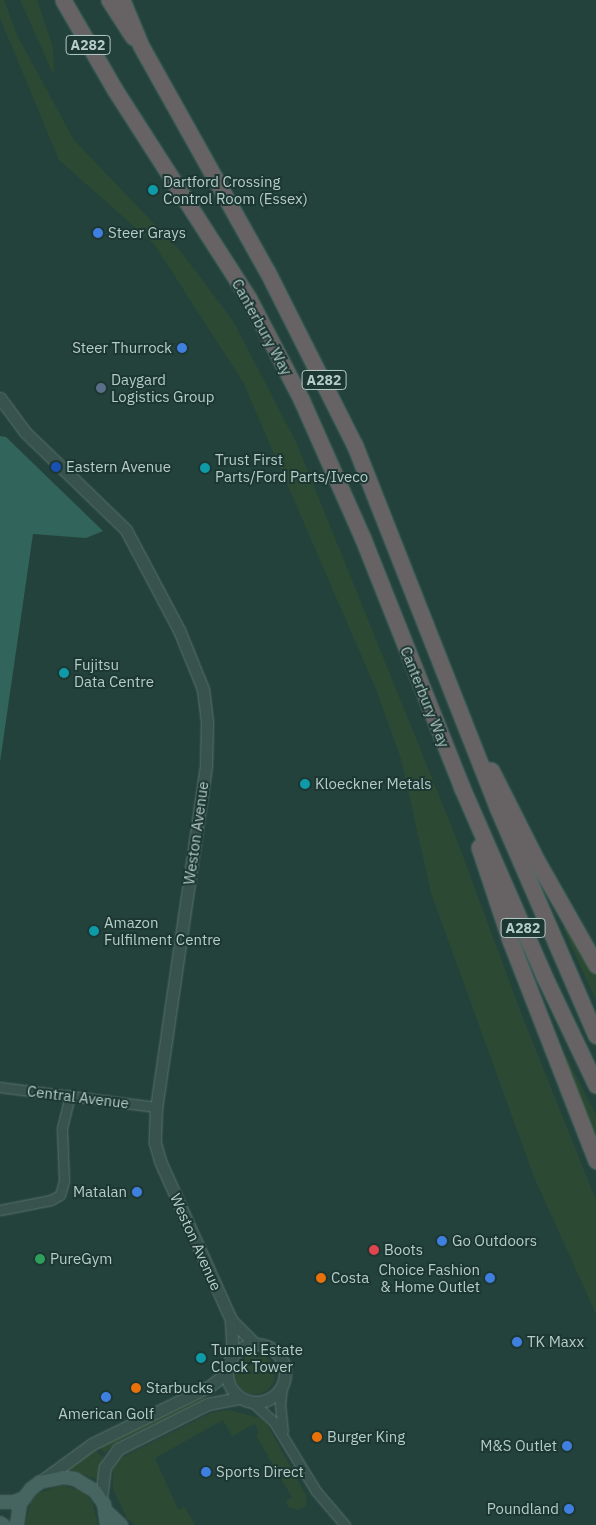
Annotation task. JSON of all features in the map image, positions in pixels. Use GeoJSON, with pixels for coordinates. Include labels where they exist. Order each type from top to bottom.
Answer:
{"type":"FeatureCollection","features":[{"type":"Feature","properties":{"kind":"highway","name":"Canterbury Way"},"geometry":{"type":"LineString","coordinates":[[63,0],[115,90],[248,299],[301,399],[363,539],[462,788]]}},
{"type":"Feature","properties":{"kind":"highway","name":"Canterbury Way"},"geometry":{"type":"LineString","coordinates":[[109,0],[141,46]]}},
{"type":"Feature","properties":{"kind":"highway","name":"Canterbury Way"},"geometry":{"type":"LineString","coordinates":[[122,0],[141,46],[326,385],[358,455],[470,732]]}},
{"type":"Feature","properties":{"kind":"highway","name":"A282"},"geometry":{"type":"LineString","coordinates":[[470,732],[546,925],[596,1036]]}},
{"type":"Feature","properties":{"kind":"highway"},"geometry":{"type":"LineString","coordinates":[[470,732],[507,798],[545,876],[596,965]]}},
{"type":"Feature","properties":{"kind":"highway","name":"A282"},"geometry":{"type":"LineString","coordinates":[[462,788],[544,976],[596,1085]]}},
{"type":"Feature","properties":{"kind":"highway"},"geometry":{"type":"LineString","coordinates":[[462,788],[510,940],[596,1161]]}},
{"type":"Feature","properties":{"kind":"main road"},"geometry":{"type":"LineString","coordinates":[[0,1502],[14,1502],[24,1498],[40,1482],[55,1477],[75,1479],[88,1484],[101,1498],[106,1511],[107,1525]]}},
{"type":"Feature","properties":{"kind":"main road"},"geometry":{"type":"LineString","coordinates":[[17,1525],[24,1498]]}},
{"type":"Feature","properties":{"kind":"main road"},"geometry":{"type":"LineString","coordinates":[[106,1511],[121,1525]]}},
{"type":"Feature","properties":{"kind":"street","name":"Weston Avenue"},"geometry":{"type":"LineString","coordinates":[[0,398],[31,439],[126,530],[179,630],[203,688],[207,722],[206,766],[156,1107],[156,1152],[231,1320],[233,1355]]}},
{"type":"Feature","properties":{"kind":"street","name":"Central Avenue"},"geometry":{"type":"LineString","coordinates":[[0,1087],[156,1107]]}},
{"type":"Feature","properties":{"kind":"street"},"geometry":{"type":"LineString","coordinates":[[0,1210],[51,1200],[60,1195],[64,1188],[62,1128],[70,1095]]}},
{"type":"Feature","properties":{"kind":"street","name":"Weston Avenue"},"geometry":{"type":"LineString","coordinates":[[231,1320],[255,1344]]}},
{"type":"Feature","properties":{"kind":"street"},"geometry":{"type":"LineString","coordinates":[[40,1482],[92,1444],[210,1386],[226,1372],[233,1355],[242,1347],[255,1344],[270,1348],[282,1359],[285,1371],[280,1404],[284,1436]]}},
{"type":"Feature","properties":{"kind":"street"},"geometry":{"type":"LineString","coordinates":[[226,1372],[230,1387],[239,1398]]}},
{"type":"Feature","properties":{"kind":"street"},"geometry":{"type":"LineString","coordinates":[[252,1402],[268,1400],[282,1386]]}},
{"type":"Feature","properties":{"kind":"street"},"geometry":{"type":"LineString","coordinates":[[101,1498],[105,1467],[118,1449],[208,1404],[239,1398],[252,1402],[264,1411],[284,1436],[316,1491],[344,1525]]}},
{"type":"Feature","properties":{"kind":"shaded area"},"geometry":{"type":"Polygon","coordinates":[[[0,0],[4,0],[17,35],[74,140],[182,253],[233,321],[297,444],[457,840],[521,1013],[596,1200],[596,1314],[534,1177],[431,893],[401,759],[377,692],[243,382],[154,244],[59,160],[0,18],[0,0]]]}},
{"type":"Feature","properties":{"kind":"shaded area"},"geometry":{"type":"Polygon","coordinates":[[[20,0],[37,0],[53,48],[54,76],[20,0]]]}},
{"type":"Feature","properties":{"kind":"shaded area"},"geometry":{"type":"Polygon","coordinates":[[[0,436],[6,437],[103,531],[86,538],[33,534],[0,762],[0,436]]]}},
{"type":"Feature","properties":{"kind":"shaded area"},"geometry":{"type":"Polygon","coordinates":[[[567,926],[596,974],[596,1000],[563,928],[567,926]]]}},
{"type":"Feature","properties":{"kind":"shaded area"},"geometry":{"type":"Polygon","coordinates":[[[566,1056],[596,1115],[596,1141],[562,1057],[566,1056]]]}},
{"type":"Feature","properties":{"kind":"shaded area"},"geometry":{"type":"Polygon","coordinates":[[[259,1354],[266,1357],[272,1363],[275,1374],[274,1382],[266,1391],[259,1394],[251,1394],[244,1391],[236,1382],[235,1370],[238,1363],[247,1355],[259,1354]]]}},
{"type":"Feature","properties":{"kind":"shaded area"},"geometry":{"type":"Polygon","coordinates":[[[203,1397],[205,1401],[118,1442],[105,1453],[98,1447],[203,1397]]]}},
{"type":"Feature","properties":{"kind":"shaded area"},"geometry":{"type":"Polygon","coordinates":[[[229,1410],[260,1418],[267,1424],[307,1497],[306,1506],[297,1510],[288,1507],[286,1501],[292,1497],[256,1436],[259,1433],[255,1424],[232,1436],[223,1420],[155,1458],[176,1505],[179,1510],[185,1507],[195,1525],[135,1525],[127,1518],[113,1489],[113,1469],[119,1459],[211,1413],[229,1410]]]}},
{"type":"Feature","properties":{"kind":"shaded area"},"geometry":{"type":"Polygon","coordinates":[[[94,1449],[103,1457],[98,1480],[69,1469],[94,1449]]]}},
{"type":"Feature","properties":{"kind":"shaded area"},"geometry":{"type":"Polygon","coordinates":[[[62,1485],[84,1492],[92,1501],[98,1525],[25,1525],[31,1501],[39,1493],[62,1485]]]}},
{"type":"Feature","properties":{"kind":"place","name":"Dartford Crossing Control Room (Essex)"},"geometry":{"type":"Point","coordinates":[153,190]}},
{"type":"Feature","properties":{"kind":"place","name":"Steer Grays"},"geometry":{"type":"Point","coordinates":[98,233]}},
{"type":"Feature","properties":{"kind":"place","name":"Steer Thurrock"},"geometry":{"type":"Point","coordinates":[182,348]}},
{"type":"Feature","properties":{"kind":"place","name":"Daygard Logistics Group"},"geometry":{"type":"Point","coordinates":[101,388]}},
{"type":"Feature","properties":{"kind":"place","name":"Eastern Avenue"},"geometry":{"type":"Point","coordinates":[56,467]}},
{"type":"Feature","properties":{"kind":"place","name":"Trust First Parts/Ford Parts/Iveco"},"geometry":{"type":"Point","coordinates":[205,468]}},
{"type":"Feature","properties":{"kind":"place","name":"Fujitsu Data Centre"},"geometry":{"type":"Point","coordinates":[64,673]}},
{"type":"Feature","properties":{"kind":"place","name":"Kloeckner Metals"},"geometry":{"type":"Point","coordinates":[305,784]}},
{"type":"Feature","properties":{"kind":"place","name":"Amazon Fulfilment Centre"},"geometry":{"type":"Point","coordinates":[94,931]}},
{"type":"Feature","properties":{"kind":"place","name":"Matalan"},"geometry":{"type":"Point","coordinates":[137,1192]}},
{"type":"Feature","properties":{"kind":"place","name":"Go Outdoors"},"geometry":{"type":"Point","coordinates":[442,1241]}},
{"type":"Feature","properties":{"kind":"place","name":"Boots"},"geometry":{"type":"Point","coordinates":[374,1250]}},
{"type":"Feature","properties":{"kind":"place","name":"PureGym"},"geometry":{"type":"Point","coordinates":[40,1259]}},
{"type":"Feature","properties":{"kind":"place","name":"Costa"},"geometry":{"type":"Point","coordinates":[321,1278]}},
{"type":"Feature","properties":{"kind":"place","name":"Choice Fashion & Home Outlet"},"geometry":{"type":"Point","coordinates":[490,1278]}},
{"type":"Feature","properties":{"kind":"place","name":"TK Maxx"},"geometry":{"type":"Point","coordinates":[517,1342]}},
{"type":"Feature","properties":{"kind":"place","name":"Tunnel Estate Clock Tower"},"geometry":{"type":"Point","coordinates":[201,1358]}},
{"type":"Feature","properties":{"kind":"place","name":"Starbucks"},"geometry":{"type":"Point","coordinates":[136,1388]}},
{"type":"Feature","properties":{"kind":"place","name":"American Golf"},"geometry":{"type":"Point","coordinates":[106,1397]}},
{"type":"Feature","properties":{"kind":"place","name":"Burger King"},"geometry":{"type":"Point","coordinates":[317,1437]}},
{"type":"Feature","properties":{"kind":"place","name":"M&S Outlet"},"geometry":{"type":"Point","coordinates":[567,1446]}},
{"type":"Feature","properties":{"kind":"place","name":"Sports Direct"},"geometry":{"type":"Point","coordinates":[206,1472]}},
{"type":"Feature","properties":{"kind":"place","name":"Poundland"},"geometry":{"type":"Point","coordinates":[569,1509]}}]}
